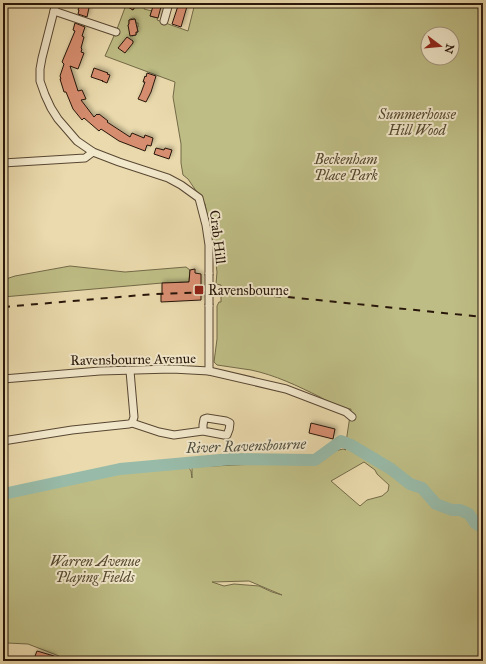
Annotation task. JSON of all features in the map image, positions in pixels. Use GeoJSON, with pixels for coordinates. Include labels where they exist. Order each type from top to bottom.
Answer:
{"type":"FeatureCollection","features":[{"type":"Feature","properties":{"kind":"street","name":"Crab Hill"},"geometry":{"type":"LineString","coordinates":[[56,3],[42,58],[40,81],[45,95],[58,119],[77,141],[93,152],[168,178],[199,198],[206,225],[209,245],[209,371]]}},
{"type":"Feature","properties":{"kind":"street"},"geometry":{"type":"LineString","coordinates":[[164,22],[169,3]]}},
{"type":"Feature","properties":{"kind":"street"},"geometry":{"type":"LineString","coordinates":[[54,11],[116,32]]}},
{"type":"Feature","properties":{"kind":"street"},"geometry":{"type":"LineString","coordinates":[[3,163],[86,158],[93,152]]}},
{"type":"Feature","properties":{"kind":"street","name":"Ravensbourne Avenue"},"geometry":{"type":"LineString","coordinates":[[3,379],[100,371],[172,369],[209,371],[286,389],[346,412],[352,416]]}},
{"type":"Feature","properties":{"kind":"street"},"geometry":{"type":"LineString","coordinates":[[130,370],[134,417],[132,423]]}},
{"type":"Feature","properties":{"kind":"street"},"geometry":{"type":"LineString","coordinates":[[3,441],[72,430],[132,423],[159,432],[174,434],[203,430]]}},
{"type":"Feature","properties":{"kind":"green space"},"geometry":{"type":"Polygon","coordinates":[[[137,3],[146,3],[144,9],[152,11],[150,16],[188,31],[195,3],[483,3],[483,661],[57,661],[59,656],[28,644],[7,643],[5,661],[3,661],[3,494],[125,468],[187,465],[191,471],[192,478],[192,467],[256,464],[287,459],[288,462],[343,449],[346,450],[351,409],[339,407],[278,378],[251,370],[217,365],[214,362],[217,339],[217,306],[219,302],[221,302],[221,285],[216,284],[217,272],[215,255],[205,204],[188,179],[183,175],[181,163],[181,144],[173,97],[175,82],[105,56],[126,5],[133,10],[137,3]],[[133,18],[129,20],[128,25],[132,36],[136,35],[136,32],[138,32],[138,23],[136,23],[135,19],[133,18]],[[364,462],[331,481],[360,506],[367,500],[382,496],[388,491],[389,485],[377,474],[375,470],[364,462]],[[249,581],[212,582],[224,586],[234,584],[259,586],[282,595],[249,581]]]}},
{"type":"Feature","properties":{"kind":"green space"},"geometry":{"type":"Polygon","coordinates":[[[70,266],[125,272],[186,267],[190,270],[189,282],[3,297],[3,280],[15,276],[70,266]]]}},
{"type":"Feature","properties":{"kind":"building"},"geometry":{"type":"Polygon","coordinates":[[[81,3],[90,3],[87,17],[78,14],[81,3]]]}},
{"type":"Feature","properties":{"kind":"building"},"geometry":{"type":"Polygon","coordinates":[[[121,3],[137,3],[133,10],[121,3]]]}},
{"type":"Feature","properties":{"kind":"building"},"geometry":{"type":"Polygon","coordinates":[[[154,3],[162,3],[158,18],[150,16],[154,3]]]}},
{"type":"Feature","properties":{"kind":"building"},"geometry":{"type":"Polygon","coordinates":[[[179,3],[188,3],[181,27],[172,24],[179,3]]]}},
{"type":"Feature","properties":{"kind":"building"},"geometry":{"type":"Polygon","coordinates":[[[135,19],[138,32],[136,32],[136,35],[130,36],[128,25],[129,20],[135,19]]]}},
{"type":"Feature","properties":{"kind":"building"},"geometry":{"type":"Polygon","coordinates":[[[75,23],[85,27],[82,36],[84,37],[81,48],[81,52],[84,53],[78,69],[70,66],[78,91],[82,90],[86,99],[81,100],[94,117],[99,114],[108,121],[107,122],[130,137],[132,133],[144,138],[145,135],[153,138],[151,146],[147,145],[145,151],[119,141],[101,129],[99,131],[84,118],[82,120],[73,109],[66,92],[64,92],[60,76],[64,64],[62,62],[75,31],[73,30],[75,23]]]}},
{"type":"Feature","properties":{"kind":"building"},"geometry":{"type":"Polygon","coordinates":[[[127,37],[133,41],[133,43],[125,53],[118,48],[127,37]]]}},
{"type":"Feature","properties":{"kind":"building"},"geometry":{"type":"Polygon","coordinates":[[[94,68],[110,75],[107,83],[91,77],[94,68]]]}},
{"type":"Feature","properties":{"kind":"building"},"geometry":{"type":"Polygon","coordinates":[[[147,73],[156,76],[146,102],[138,99],[147,73]]]}},
{"type":"Feature","properties":{"kind":"building"},"geometry":{"type":"Polygon","coordinates":[[[156,148],[172,150],[169,159],[154,154],[156,148]]]}},
{"type":"Feature","properties":{"kind":"building"},"geometry":{"type":"Polygon","coordinates":[[[195,269],[195,273],[201,274],[201,300],[161,302],[162,283],[189,282],[190,270],[195,269]]]}},
{"type":"Feature","properties":{"kind":"building"},"geometry":{"type":"Polygon","coordinates":[[[311,423],[335,429],[333,439],[309,433],[311,423]]]}},
{"type":"Feature","properties":{"kind":"building"},"geometry":{"type":"Polygon","coordinates":[[[37,651],[54,656],[53,661],[33,661],[37,651]]]}},
{"type":"Feature","properties":{"kind":"waterway","name":"River Ravensbourne"},"geometry":{"type":"LineString","coordinates":[[3,494],[120,469],[231,459],[315,460],[341,441],[351,445],[391,469],[410,484],[422,488],[436,504],[452,510],[460,510],[469,514],[475,523],[483,528]]}},
{"type":"Feature","properties":{"kind":"railway"},"geometry":{"type":"LineString","coordinates":[[3,307],[154,294],[212,292]]}},
{"type":"Feature","properties":{"kind":"railway"},"geometry":{"type":"LineString","coordinates":[[218,292],[288,297],[483,317]]}},
{"type":"Feature","properties":{"kind":"place","name":"Ravensbourne"},"geometry":{"type":"Point","coordinates":[199,290]}},
{"type":"Feature","properties":{"kind":"park label","name":"Summerhouse Hill Wood"},"geometry":{"type":"Point","coordinates":[417,122]}},
{"type":"Feature","properties":{"kind":"park label","name":"Beckenham Place Park"},"geometry":{"type":"Point","coordinates":[346,168]}},
{"type":"Feature","properties":{"kind":"park label","name":"Warren Avenue Playing Fields"},"geometry":{"type":"Point","coordinates":[95,570]}}]}
